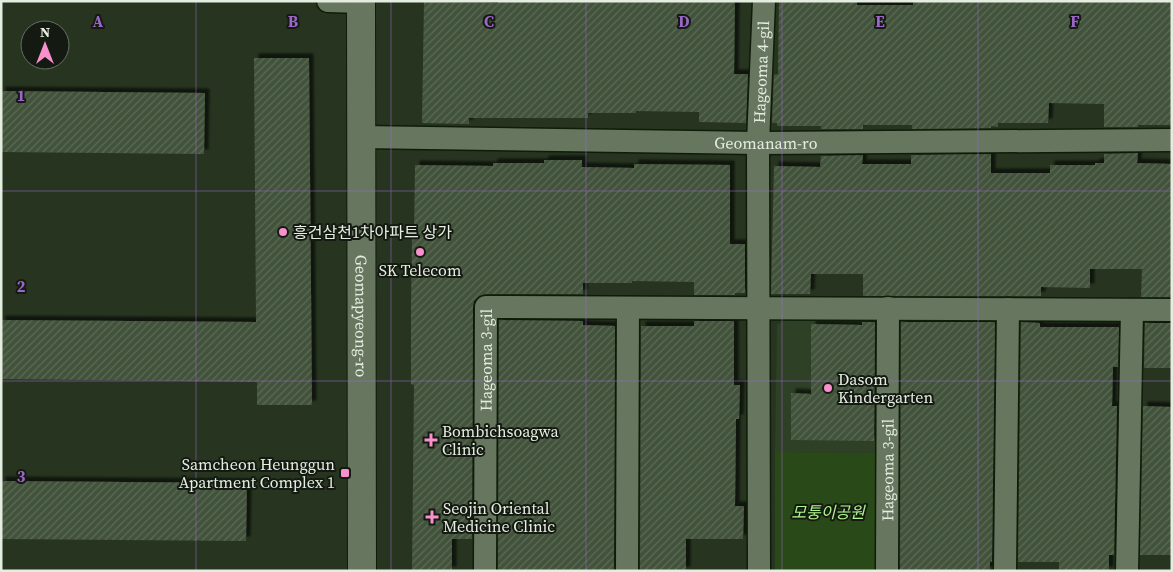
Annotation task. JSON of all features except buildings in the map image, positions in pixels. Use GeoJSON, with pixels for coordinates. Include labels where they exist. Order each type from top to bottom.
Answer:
{"type":"FeatureCollection","features":[{"type":"Feature","properties":{"kind":"street"},"geometry":{"type":"LineString","coordinates":[[328,1],[361,2]]}},
{"type":"Feature","properties":{"kind":"street","name":"Hageoma 4-gil"},"geometry":{"type":"LineString","coordinates":[[758,143],[764,1]]}},
{"type":"Feature","properties":{"kind":"street","name":"Geomapyeong-ro"},"geometry":{"type":"LineString","coordinates":[[361,2],[362,571]]}},
{"type":"Feature","properties":{"kind":"street","name":"Geomanam-ro"},"geometry":{"type":"LineString","coordinates":[[361,137],[758,143],[1172,140]]}},
{"type":"Feature","properties":{"kind":"street"},"geometry":{"type":"LineString","coordinates":[[758,143],[759,571]]}},
{"type":"Feature","properties":{"kind":"street","name":"Hageoma 3-gil"},"geometry":{"type":"LineString","coordinates":[[485,563],[486,307],[1172,310]]}},
{"type":"Feature","properties":{"kind":"street"},"geometry":{"type":"LineString","coordinates":[[628,308],[628,571]]}},
{"type":"Feature","properties":{"kind":"street","name":"Hageoma 3-gil"},"geometry":{"type":"LineString","coordinates":[[887,571],[888,308]]}},
{"type":"Feature","properties":{"kind":"street"},"geometry":{"type":"LineString","coordinates":[[1006,571],[1008,309]]}},
{"type":"Feature","properties":{"kind":"street"},"geometry":{"type":"LineString","coordinates":[[1127,571],[1132,310]]}},
{"type":"Feature","properties":{"kind":"shaded area","name":"Dasom Kindergarten"},"geometry":{"type":"Polygon","coordinates":[[[790,316],[876,317],[881,323],[880,453],[775,452],[777,325],[790,316]]]}},
{"type":"Feature","properties":{"kind":"green space","name":"모퉁이공원"},"geometry":{"type":"Polygon","coordinates":[[[775,452],[880,453],[880,571],[775,571],[775,452]]]}},
{"type":"Feature","properties":{"kind":"place","name":"흥건삼천1차아파트 상가"},"geometry":{"type":"Point","coordinates":[283,232]}},
{"type":"Feature","properties":{"kind":"place","name":"SK Telecom"},"geometry":{"type":"Point","coordinates":[420,252]}},
{"type":"Feature","properties":{"kind":"place","name":"Dasom Kindergarten"},"geometry":{"type":"Point","coordinates":[828,388]}},
{"type":"Feature","properties":{"kind":"place","name":"Bombichsoagwa Clinic"},"geometry":{"type":"Point","coordinates":[431,440]}},
{"type":"Feature","properties":{"kind":"place","name":"Samcheon Heunggun Apartment Complex 1"},"geometry":{"type":"Point","coordinates":[345,473]}},
{"type":"Feature","properties":{"kind":"place","name":"Seojin Oriental Medicine Clinic"},"geometry":{"type":"Point","coordinates":[432,517]}}]}
